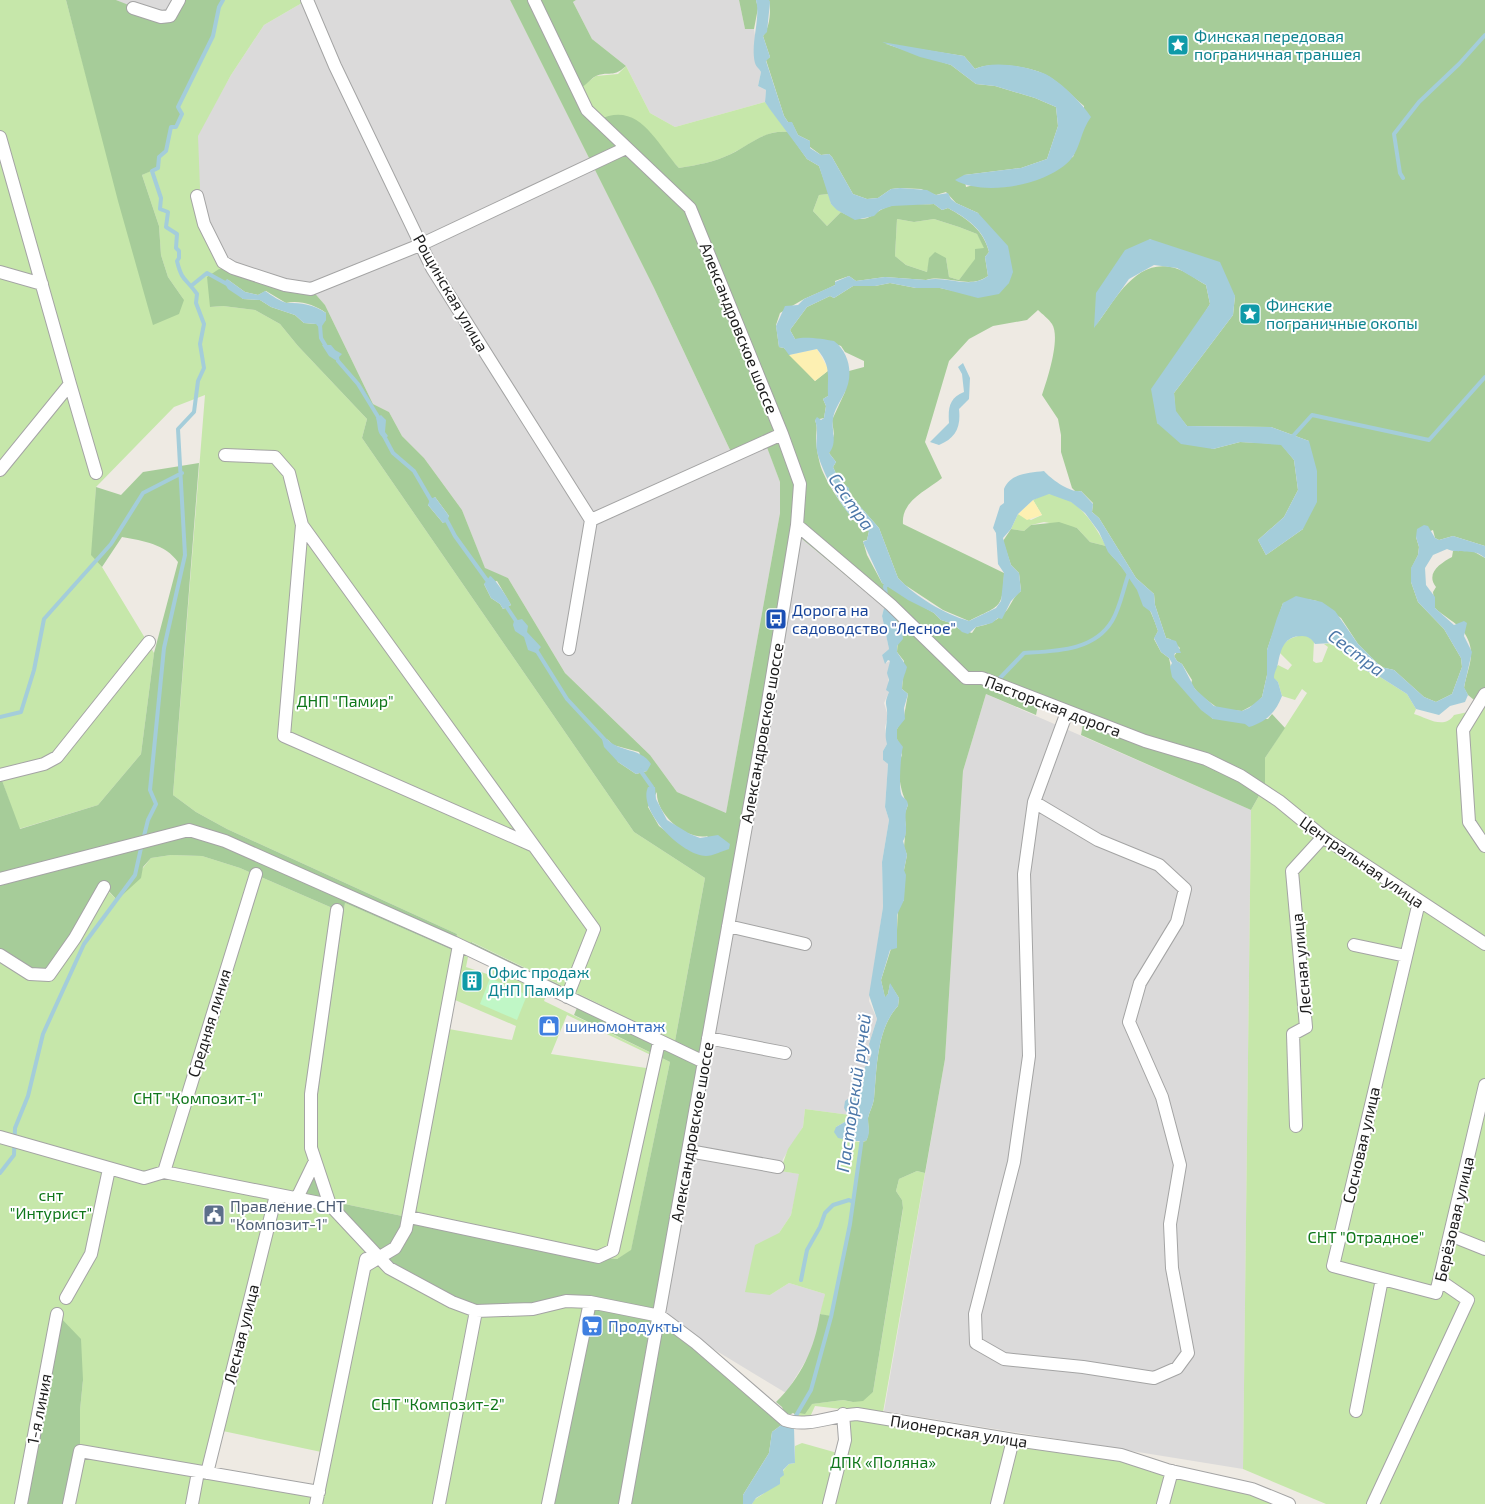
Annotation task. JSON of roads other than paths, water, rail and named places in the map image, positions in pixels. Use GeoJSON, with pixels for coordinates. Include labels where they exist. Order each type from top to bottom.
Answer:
{"type":"FeatureCollection","features":[{"type":"Feature","properties":{"kind":"street","name":"Рощинская улица"},"geometry":{"type":"LineString","coordinates":[[307,0],[335,66],[432,268],[591,520]]}},
{"type":"Feature","properties":{"kind":"street","name":"Александровское шоссе"},"geometry":{"type":"LineString","coordinates":[[534,0],[587,110],[690,208],[782,434],[800,484],[797,525],[766,714],[625,1504]]}},
{"type":"Feature","properties":{"kind":"street"},"geometry":{"type":"LineString","coordinates":[[133,8],[161,18],[170,16],[177,1]]}},
{"type":"Feature","properties":{"kind":"street"},"geometry":{"type":"LineString","coordinates":[[0,137],[96,473]]}},
{"type":"Feature","properties":{"kind":"street"},"geometry":{"type":"LineString","coordinates":[[197,196],[204,224],[223,262],[233,268],[285,285],[311,289],[420,245],[626,148]]}},
{"type":"Feature","properties":{"kind":"street"},"geometry":{"type":"LineString","coordinates":[[0,272],[42,284]]}},
{"type":"Feature","properties":{"kind":"street"},"geometry":{"type":"LineString","coordinates":[[0,470],[70,384]]}},
{"type":"Feature","properties":{"kind":"street"},"geometry":{"type":"LineString","coordinates":[[569,649],[591,520],[782,434]]}},
{"type":"Feature","properties":{"kind":"street"},"geometry":{"type":"LineString","coordinates":[[225,455],[275,457],[289,473],[302,526],[284,736],[533,846]]}},
{"type":"Feature","properties":{"kind":"street","name":"Пасторская дорога"},"geometry":{"type":"LineString","coordinates":[[797,525],[887,602],[966,678],[982,678],[1146,741],[1206,759],[1241,776]]}},
{"type":"Feature","properties":{"kind":"street"},"geometry":{"type":"LineString","coordinates":[[302,526],[594,929],[567,997]]}},
{"type":"Feature","properties":{"kind":"street"},"geometry":{"type":"LineString","coordinates":[[0,775],[44,764],[57,757],[149,642]]}},
{"type":"Feature","properties":{"kind":"street"},"geometry":{"type":"LineString","coordinates":[[1485,694],[1463,730],[1469,822],[1485,846]]}},
{"type":"Feature","properties":{"kind":"street"},"geometry":{"type":"LineString","coordinates":[[1034,802],[1098,840],[1159,865],[1185,889],[1177,922],[1140,983],[1129,1022],[1162,1097],[1180,1165],[1170,1224],[1172,1268],[1188,1353],[1177,1368],[1154,1378],[1083,1367],[1004,1359],[976,1343],[975,1314],[1014,1162],[1029,1056],[1024,874],[1034,802],[1067,712]]}},
{"type":"Feature","properties":{"kind":"street","name":"Центральная улица"},"geometry":{"type":"LineString","coordinates":[[1241,776],[1279,801],[1323,837],[1418,902],[1485,944]]}},
{"type":"Feature","properties":{"kind":"street"},"geometry":{"type":"LineString","coordinates":[[0,879],[189,830],[225,841],[459,945],[704,1062]]}},
{"type":"Feature","properties":{"kind":"street","name":"Лесная улица"},"geometry":{"type":"LineString","coordinates":[[1296,1126],[1293,1034],[1306,1026],[1292,871],[1323,837]]}},
{"type":"Feature","properties":{"kind":"street","name":"Средняя линия"},"geometry":{"type":"LineString","coordinates":[[164,1172],[256,874]]}},
{"type":"Feature","properties":{"kind":"street"},"geometry":{"type":"LineString","coordinates":[[0,955],[30,974],[49,975],[75,938],[104,887]]}},
{"type":"Feature","properties":{"kind":"street","name":"Сосновая улица"},"geometry":{"type":"LineString","coordinates":[[1382,1279],[1333,1266],[1418,902]]}},
{"type":"Feature","properties":{"kind":"street"},"geometry":{"type":"LineString","coordinates":[[337,910],[311,1094],[311,1148],[330,1205],[389,1268],[452,1302],[476,1311],[533,1309],[566,1301],[590,1302],[660,1316]]}},
{"type":"Feature","properties":{"kind":"street"},"geometry":{"type":"LineString","coordinates":[[728,926],[805,944]]}},
{"type":"Feature","properties":{"kind":"street"},"geometry":{"type":"LineString","coordinates":[[365,1266],[379,1257],[389,1254],[396,1248],[406,1229],[459,945]]}},
{"type":"Feature","properties":{"kind":"street"},"geometry":{"type":"LineString","coordinates":[[1354,945],[1406,956]]}},
{"type":"Feature","properties":{"kind":"street"},"geometry":{"type":"LineString","coordinates":[[708,1038],[785,1054]]}},
{"type":"Feature","properties":{"kind":"street"},"geometry":{"type":"LineString","coordinates":[[409,1217],[598,1257],[613,1250],[659,1042]]}},
{"type":"Feature","properties":{"kind":"street","name":"Берёзовая улица"},"geometry":{"type":"LineString","coordinates":[[1382,1279],[1436,1293],[1485,1085]]}},
{"type":"Feature","properties":{"kind":"street"},"geometry":{"type":"LineString","coordinates":[[3,1138],[144,1178],[164,1172],[330,1205]]}},
{"type":"Feature","properties":{"kind":"street"},"geometry":{"type":"LineString","coordinates":[[689,1151],[778,1166]]}},
{"type":"Feature","properties":{"kind":"street"},"geometry":{"type":"LineString","coordinates":[[297,1198],[315,1161]]}},
{"type":"Feature","properties":{"kind":"street"},"geometry":{"type":"LineString","coordinates":[[66,1298],[91,1254],[109,1169]]}},
{"type":"Feature","properties":{"kind":"street","name":"Лесная улица"},"geometry":{"type":"LineString","coordinates":[[192,1504],[276,1194]]}},
{"type":"Feature","properties":{"kind":"street"},"geometry":{"type":"LineString","coordinates":[[1450,1235],[1485,1249]]}},
{"type":"Feature","properties":{"kind":"street"},"geometry":{"type":"LineString","coordinates":[[69,1504],[80,1451],[202,1472],[317,1498],[369,1246]]}},
{"type":"Feature","properties":{"kind":"street"},"geometry":{"type":"LineString","coordinates":[[1356,1411],[1382,1279]]}},
{"type":"Feature","properties":{"kind":"street"},"geometry":{"type":"LineString","coordinates":[[1373,1504],[1468,1300],[1439,1280]]}},
{"type":"Feature","properties":{"kind":"street"},"geometry":{"type":"LineString","coordinates":[[548,1504],[590,1302]]}},
{"type":"Feature","properties":{"kind":"street"},"geometry":{"type":"LineString","coordinates":[[440,1504],[476,1311]]}},
{"type":"Feature","properties":{"kind":"street","name":"1-я линия"},"geometry":{"type":"LineString","coordinates":[[21,1504],[57,1314]]}},
{"type":"Feature","properties":{"kind":"street","name":"Пионерская улица"},"geometry":{"type":"LineString","coordinates":[[660,1316],[791,1422],[843,1414],[857,1414],[1013,1440],[1121,1455],[1172,1471],[1252,1489],[1289,1504]]}},
{"type":"Feature","properties":{"kind":"street"},"geometry":{"type":"LineString","coordinates":[[829,1504],[845,1440],[843,1414]]}},
{"type":"Feature","properties":{"kind":"street"},"geometry":{"type":"LineString","coordinates":[[997,1504],[1013,1440]]}},
{"type":"Feature","properties":{"kind":"street"},"geometry":{"type":"LineString","coordinates":[[1163,1504],[1172,1471]]}},
{"type":"Feature","properties":{"kind":"water","name":"Сестра"},"geometry":{"type":"Polygon","coordinates":[[[756,0],[769,0],[770,2],[767,32],[763,36],[770,57],[766,61],[784,116],[788,122],[792,122],[798,135],[810,141],[810,148],[821,155],[829,154],[832,157],[853,194],[867,199],[878,198],[891,189],[900,188],[927,190],[936,195],[948,193],[956,203],[978,213],[1008,246],[1013,272],[1009,283],[999,294],[978,298],[940,288],[916,288],[890,283],[875,286],[853,286],[834,298],[830,296],[807,307],[790,330],[795,339],[809,338],[834,341],[847,358],[849,380],[834,416],[834,441],[829,453],[836,462],[833,467],[839,480],[849,488],[850,495],[879,528],[898,578],[913,592],[931,604],[969,621],[996,608],[1001,601],[1004,573],[998,564],[996,533],[993,528],[1000,506],[1004,503],[1004,489],[1015,477],[1026,473],[1044,471],[1066,488],[1081,491],[1093,504],[1092,512],[1099,518],[1136,578],[1154,594],[1155,605],[1166,638],[1176,641],[1181,653],[1175,653],[1174,656],[1182,664],[1195,689],[1214,706],[1242,711],[1249,708],[1262,697],[1267,675],[1267,650],[1277,618],[1283,603],[1296,596],[1322,602],[1335,611],[1358,644],[1381,667],[1394,670],[1424,697],[1436,702],[1452,694],[1462,667],[1461,658],[1444,629],[1418,602],[1411,582],[1411,568],[1418,555],[1419,547],[1416,537],[1417,529],[1424,525],[1428,526],[1435,538],[1439,540],[1453,536],[1485,546],[1485,558],[1476,553],[1447,549],[1433,555],[1425,568],[1426,585],[1435,597],[1435,608],[1454,625],[1464,621],[1467,623],[1464,636],[1472,652],[1464,687],[1468,695],[1465,702],[1450,706],[1439,715],[1416,709],[1407,694],[1377,675],[1364,670],[1354,659],[1332,643],[1315,644],[1310,638],[1302,636],[1291,638],[1287,641],[1280,653],[1274,678],[1278,682],[1282,696],[1270,716],[1249,727],[1245,724],[1213,719],[1201,710],[1172,677],[1170,667],[1172,663],[1161,652],[1154,638],[1158,631],[1151,612],[1143,606],[1137,590],[1120,565],[1108,552],[1099,532],[1085,513],[1071,502],[1049,494],[1033,500],[1018,514],[1011,529],[1003,538],[1011,565],[1019,573],[1021,591],[1011,601],[1002,619],[998,618],[992,623],[976,627],[968,634],[962,632],[954,624],[941,620],[934,613],[908,600],[882,583],[863,542],[867,540],[869,531],[861,527],[853,519],[837,496],[824,471],[817,451],[815,420],[817,417],[821,420],[824,418],[826,406],[823,399],[828,396],[828,372],[825,361],[817,349],[789,355],[784,348],[779,347],[776,326],[785,306],[798,305],[804,299],[835,285],[835,282],[849,276],[856,281],[885,277],[926,280],[942,279],[966,282],[981,280],[988,276],[985,257],[989,252],[987,244],[979,231],[968,220],[948,208],[942,210],[934,204],[892,206],[880,210],[874,216],[855,220],[837,210],[831,204],[819,166],[807,159],[765,102],[766,90],[758,86],[761,72],[755,64],[754,56],[757,15],[756,0]]]}},
{"type":"Feature","properties":{"kind":"water"},"geometry":{"type":"Polygon","coordinates":[[[882,42],[964,56],[975,69],[982,66],[999,64],[1018,66],[1035,70],[1056,80],[1082,105],[1091,117],[1074,155],[1061,168],[1048,176],[1016,186],[982,188],[955,180],[964,175],[1021,168],[1047,159],[1058,126],[1056,107],[1035,98],[995,86],[976,84],[951,65],[920,57],[882,42]]]}},
{"type":"Feature","properties":{"kind":"water"},"geometry":{"type":"Polygon","coordinates":[[[1150,239],[1220,262],[1235,296],[1233,315],[1174,393],[1176,411],[1187,426],[1271,427],[1309,441],[1317,471],[1317,502],[1303,529],[1266,555],[1258,540],[1284,517],[1298,490],[1294,460],[1281,445],[1240,442],[1213,449],[1181,444],[1157,423],[1151,389],[1210,304],[1206,285],[1177,268],[1154,265],[1129,279],[1094,328],[1096,293],[1125,250],[1150,239]]]}},
{"type":"Feature","properties":{"kind":"water"},"geometry":{"type":"Polygon","coordinates":[[[227,279],[245,292],[258,295],[265,291],[287,303],[303,304],[317,308],[326,313],[326,320],[320,329],[316,324],[304,323],[295,315],[271,307],[260,300],[243,299],[228,289],[224,282],[227,279]]]}},
{"type":"Feature","properties":{"kind":"water"},"geometry":{"type":"Polygon","coordinates":[[[322,345],[331,345],[342,354],[339,357],[340,363],[329,356],[322,345]]]}},
{"type":"Feature","properties":{"kind":"water"},"geometry":{"type":"Polygon","coordinates":[[[963,363],[970,378],[969,399],[959,409],[959,421],[956,431],[950,439],[939,445],[930,442],[949,423],[952,400],[964,392],[962,374],[958,367],[963,363]]]}},
{"type":"Feature","properties":{"kind":"water"},"geometry":{"type":"Polygon","coordinates":[[[381,415],[386,420],[385,432],[388,436],[385,439],[379,432],[376,418],[381,415]]]}},
{"type":"Feature","properties":{"kind":"water"},"geometry":{"type":"Polygon","coordinates":[[[435,497],[449,516],[447,522],[443,523],[428,505],[430,499],[435,497]]]}},
{"type":"Feature","properties":{"kind":"water"},"geometry":{"type":"Polygon","coordinates":[[[490,576],[505,594],[511,605],[503,609],[500,604],[491,598],[484,584],[490,576]]]}},
{"type":"Feature","properties":{"kind":"water"},"geometry":{"type":"Polygon","coordinates":[[[884,608],[888,610],[900,626],[903,639],[897,646],[897,652],[907,667],[902,686],[902,689],[908,694],[904,708],[905,719],[897,729],[897,739],[903,747],[900,787],[902,796],[908,805],[906,810],[906,833],[903,841],[907,855],[904,870],[906,875],[904,900],[897,915],[897,948],[890,950],[881,980],[885,997],[888,994],[890,983],[899,998],[898,1006],[885,1026],[879,1050],[874,1099],[868,1118],[868,1138],[866,1141],[852,1141],[838,1138],[834,1132],[836,1127],[850,1119],[844,1108],[845,1101],[855,1094],[860,1076],[871,1056],[869,1044],[877,1019],[869,995],[883,907],[882,862],[889,820],[885,807],[888,764],[883,760],[883,751],[887,744],[886,703],[889,692],[886,690],[889,680],[887,673],[890,661],[888,660],[885,664],[882,655],[889,649],[882,616],[884,608]]]}},
{"type":"Feature","properties":{"kind":"water"},"geometry":{"type":"Polygon","coordinates":[[[522,619],[528,626],[527,632],[541,647],[536,653],[528,650],[524,637],[515,631],[514,621],[522,619]]]}},
{"type":"Feature","properties":{"kind":"water"},"geometry":{"type":"Polygon","coordinates":[[[602,739],[607,739],[618,746],[641,755],[651,764],[647,771],[636,774],[618,762],[604,747],[602,739]]]}},
{"type":"Feature","properties":{"kind":"water"},"geometry":{"type":"Polygon","coordinates":[[[648,787],[655,787],[656,799],[667,820],[700,838],[718,835],[730,844],[729,849],[706,856],[686,849],[664,830],[655,819],[646,797],[648,787]]]}},
{"type":"Feature","properties":{"kind":"water"},"geometry":{"type":"Polygon","coordinates":[[[784,1423],[794,1427],[795,1463],[789,1464],[783,1470],[784,1475],[780,1478],[780,1484],[756,1498],[752,1504],[743,1504],[743,1495],[769,1453],[772,1432],[784,1423]]]}},
{"type":"Feature","properties":{"kind":"waterway"},"geometry":{"type":"LineString","coordinates":[[144,836],[148,820],[156,804],[150,790],[164,648],[185,555],[178,429],[194,412],[198,381],[204,368],[200,344],[204,324],[196,303],[197,294],[179,268],[177,261],[179,251],[176,248],[177,234],[166,227],[168,212],[160,209],[161,198],[152,171],[158,168],[159,157],[166,151],[171,127],[176,127],[182,114],[178,107],[213,36],[219,7],[223,0]]}},
{"type":"Feature","properties":{"kind":"waterway"},"geometry":{"type":"LineString","coordinates":[[1403,178],[1400,173],[1394,134],[1419,102],[1459,64],[1485,35]]}},
{"type":"Feature","properties":{"kind":"waterway"},"geometry":{"type":"LineString","coordinates":[[191,286],[207,273],[227,284]]}},
{"type":"Feature","properties":{"kind":"waterway"},"geometry":{"type":"LineString","coordinates":[[320,325],[321,338],[327,348]]}},
{"type":"Feature","properties":{"kind":"waterway"},"geometry":{"type":"LineString","coordinates":[[338,361],[358,384],[380,420]]}},
{"type":"Feature","properties":{"kind":"waterway"},"geometry":{"type":"LineString","coordinates":[[1293,436],[1312,415],[1429,440],[1485,377]]}},
{"type":"Feature","properties":{"kind":"waterway"},"geometry":{"type":"LineString","coordinates":[[384,436],[393,453],[414,471],[432,502]]}},
{"type":"Feature","properties":{"kind":"waterway"},"geometry":{"type":"LineString","coordinates":[[0,717],[21,712],[34,670],[44,619],[111,544],[143,493],[182,473]]}},
{"type":"Feature","properties":{"kind":"waterway"},"geometry":{"type":"LineString","coordinates":[[445,517],[455,536],[489,583]]}},
{"type":"Feature","properties":{"kind":"waterway"},"geometry":{"type":"LineString","coordinates":[[1000,678],[1024,653],[1073,648],[1085,644],[1104,631],[1115,616],[1128,576]]}},
{"type":"Feature","properties":{"kind":"waterway","name":"Пасторский ручей"},"geometry":{"type":"LineString","coordinates":[[886,596],[885,586],[891,582]]}},
{"type":"Feature","properties":{"kind":"waterway"},"geometry":{"type":"LineString","coordinates":[[504,603],[518,624]]}},
{"type":"Feature","properties":{"kind":"waterway"},"geometry":{"type":"LineString","coordinates":[[535,648],[567,699],[606,741]]}},
{"type":"Feature","properties":{"kind":"waterway"},"geometry":{"type":"LineString","coordinates":[[640,770],[652,787],[651,791]]}},
{"type":"Feature","properties":{"kind":"waterway"},"geometry":{"type":"LineString","coordinates":[[0,1173],[14,1155],[15,1128],[28,1096],[43,1034],[84,944],[135,875],[141,848]]}},
{"type":"Feature","properties":{"kind":"waterway","name":"Пасторский ручей"},"geometry":{"type":"LineString","coordinates":[[794,1419],[811,1390],[831,1317],[850,1224],[862,1138]]}},
{"type":"Feature","properties":{"kind":"waterway"},"geometry":{"type":"LineString","coordinates":[[801,1280],[807,1250],[820,1227],[825,1213],[833,1205],[849,1200],[853,1202]]}},
{"type":"Feature","properties":{"kind":"place","name":"Финская передовая пограничная траншея"},"geometry":{"type":"Point","coordinates":[1178,45]}},
{"type":"Feature","properties":{"kind":"place","name":"Финские пограничные окопы"},"geometry":{"type":"Point","coordinates":[1250,314]}},
{"type":"Feature","properties":{"kind":"place","name":"Дорога на садоводство \"Лесное\""},"geometry":{"type":"Point","coordinates":[776,619]}},
{"type":"Feature","properties":{"kind":"place","name":"Офис продаж ДНП Памир"},"geometry":{"type":"Point","coordinates":[472,981]}},
{"type":"Feature","properties":{"kind":"place","name":"шиномонтаж"},"geometry":{"type":"Point","coordinates":[549,1026]}},
{"type":"Feature","properties":{"kind":"place","name":"Правление СНТ \"Композит-1\""},"geometry":{"type":"Point","coordinates":[214,1215]}},
{"type":"Feature","properties":{"kind":"place","name":"Продукты"},"geometry":{"type":"Point","coordinates":[592,1326]}},
{"type":"Feature","properties":{"kind":"park label","name":"ДНП \"Памир\""},"geometry":{"type":"Point","coordinates":[345,701]}},
{"type":"Feature","properties":{"kind":"park label","name":"СНТ \"Композит-1\""},"geometry":{"type":"Point","coordinates":[198,1098]}},
{"type":"Feature","properties":{"kind":"park label","name":"снт \"Интурист\""},"geometry":{"type":"Point","coordinates":[51,1204]}},
{"type":"Feature","properties":{"kind":"park label","name":"СНТ \"Отрадное\""},"geometry":{"type":"Point","coordinates":[1366,1237]}},
{"type":"Feature","properties":{"kind":"park label","name":"СНТ \"Композит-2\""},"geometry":{"type":"Point","coordinates":[438,1404]}},
{"type":"Feature","properties":{"kind":"park label","name":"ДПК «Поляна»"},"geometry":{"type":"Point","coordinates":[883,1462]}}]}
